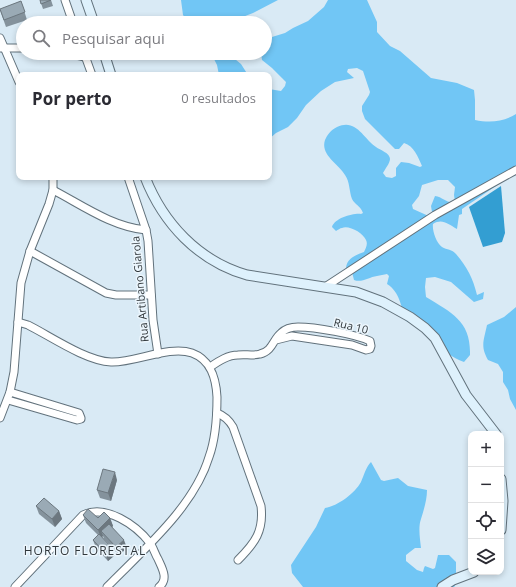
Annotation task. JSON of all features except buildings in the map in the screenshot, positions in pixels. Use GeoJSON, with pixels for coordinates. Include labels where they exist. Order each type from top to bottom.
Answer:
{"type":"FeatureCollection","features":[{"type":"Feature","properties":{"kind":"street"},"geometry":{"type":"LineString","coordinates":[[65,0],[71,16]]}},
{"type":"Feature","properties":{"kind":"street"},"geometry":{"type":"LineString","coordinates":[[86,0],[92,16]]}},
{"type":"Feature","properties":{"kind":"street"},"geometry":{"type":"LineString","coordinates":[[0,38],[2,47],[16,76]]}},
{"type":"Feature","properties":{"kind":"street"},"geometry":{"type":"LineString","coordinates":[[2,47],[16,48]]}},
{"type":"Feature","properties":{"kind":"street"},"geometry":{"type":"LineString","coordinates":[[87,60],[91,72]]}},
{"type":"Feature","properties":{"kind":"street"},"geometry":{"type":"LineString","coordinates":[[106,60],[110,72]]}},
{"type":"Feature","properties":{"kind":"street"},"geometry":{"type":"LineString","coordinates":[[325,287],[435,215],[516,170]]}},
{"type":"Feature","properties":{"kind":"street"},"geometry":{"type":"LineString","coordinates":[[0,418],[8,400],[17,351],[21,283],[30,251],[50,204],[53,190],[53,180]]}},
{"type":"Feature","properties":{"kind":"street","name":"Rua Artibano Giarola"},"geometry":{"type":"LineString","coordinates":[[129,180],[146,230],[148,241],[153,320],[158,354]]}},
{"type":"Feature","properties":{"kind":"street"},"geometry":{"type":"LineString","coordinates":[[146,180],[157,204],[174,229],[196,249],[235,272],[356,292],[376,299],[410,316],[435,338],[466,395],[494,431]]}},
{"type":"Feature","properties":{"kind":"street"},"geometry":{"type":"LineString","coordinates":[[53,190],[110,220],[124,226],[146,230]]}},
{"type":"Feature","properties":{"kind":"street"},"geometry":{"type":"LineString","coordinates":[[30,251],[106,293],[116,295],[151,295]]}},
{"type":"Feature","properties":{"kind":"street"},"geometry":{"type":"LineString","coordinates":[[18,322],[28,325],[84,354],[110,362],[125,361],[180,351],[191,353],[200,358],[210,367],[216,384],[217,413],[215,433],[209,458],[199,482],[176,515],[107,587]]}},
{"type":"Feature","properties":{"kind":"street"},"geometry":{"type":"LineString","coordinates":[[292,328],[292,336]]}},
{"type":"Feature","properties":{"kind":"street","name":"Rua 10"},"geometry":{"type":"LineString","coordinates":[[210,367],[226,357],[236,354],[260,354],[268,350],[279,334],[284,330],[292,328],[309,328],[354,336],[370,342],[371,346],[370,349],[366,350],[352,345],[292,336],[276,340]]}},
{"type":"Feature","properties":{"kind":"street"},"geometry":{"type":"LineString","coordinates":[[8,400],[77,420],[81,419],[80,413],[10,392]]}},
{"type":"Feature","properties":{"kind":"street"},"geometry":{"type":"LineString","coordinates":[[217,413],[229,420],[233,427],[261,506],[262,517],[258,536],[249,549],[238,560]]}},
{"type":"Feature","properties":{"kind":"street"},"geometry":{"type":"LineString","coordinates":[[15,587],[83,515],[89,512],[102,512],[122,519],[134,527],[150,543],[163,570],[164,581],[159,587]]}},
{"type":"Feature","properties":{"kind":"street"},"geometry":{"type":"LineString","coordinates":[[442,587],[453,580],[468,574]]}},
{"type":"Feature","properties":{"kind":"shaded area"},"geometry":{"type":"Polygon","coordinates":[[[181,0],[278,0],[245,16],[183,15],[181,0]]]}},
{"type":"Feature","properties":{"kind":"shaded area"},"geometry":{"type":"Polygon","coordinates":[[[328,0],[367,0],[377,22],[377,32],[390,46],[400,51],[431,78],[457,83],[474,90],[475,120],[496,121],[506,119],[516,114],[516,175],[509,177],[462,209],[462,214],[459,215],[457,229],[442,222],[436,222],[433,224],[436,240],[442,247],[454,252],[460,259],[474,283],[477,295],[484,292],[483,299],[474,302],[451,282],[435,277],[426,278],[426,297],[452,313],[463,326],[467,334],[470,355],[464,362],[448,353],[421,330],[406,321],[395,291],[387,284],[389,276],[387,274],[357,281],[354,280],[352,272],[346,268],[350,259],[364,252],[367,242],[356,230],[345,227],[336,231],[332,227],[340,219],[354,214],[363,213],[352,199],[345,175],[325,150],[324,145],[328,134],[335,128],[344,125],[349,125],[359,130],[371,143],[387,153],[390,157],[383,173],[386,177],[392,178],[396,176],[396,168],[401,162],[420,167],[422,166],[415,152],[407,144],[404,143],[399,149],[395,149],[365,119],[362,106],[370,92],[363,71],[357,68],[348,69],[347,72],[354,78],[335,82],[321,91],[306,105],[297,118],[288,127],[272,136],[272,90],[281,91],[286,82],[262,60],[272,60],[272,37],[285,33],[308,21],[324,7],[328,0]],[[438,180],[422,185],[419,196],[412,205],[413,209],[433,218],[431,206],[435,196],[450,202],[455,202],[455,187],[448,180],[438,180]]]}},
{"type":"Feature","properties":{"kind":"shaded area"},"geometry":{"type":"Polygon","coordinates":[[[214,60],[236,60],[241,64],[246,72],[218,72],[214,60]]]}},
{"type":"Feature","properties":{"kind":"shaded area"},"geometry":{"type":"Polygon","coordinates":[[[501,186],[505,233],[502,242],[483,247],[469,207],[501,186]]]}},
{"type":"Feature","properties":{"kind":"shaded area"},"geometry":{"type":"Polygon","coordinates":[[[516,307],[516,410],[503,382],[503,372],[498,364],[488,360],[484,351],[483,343],[487,325],[504,317],[516,307]]]}},
{"type":"Feature","properties":{"kind":"shaded area"},"geometry":{"type":"Polygon","coordinates":[[[371,462],[381,480],[384,481],[398,478],[408,486],[427,490],[426,501],[420,522],[421,548],[415,548],[406,555],[406,561],[417,570],[423,572],[425,566],[433,569],[435,568],[438,555],[449,555],[456,562],[456,584],[454,587],[303,587],[292,573],[291,565],[316,527],[325,508],[341,502],[355,490],[361,482],[366,469],[371,462]]]}},
{"type":"Feature","properties":{"kind":"district","name":"HORTO FLORESTAL"},"geometry":{"type":"Point","coordinates":[85,551]}}]}
